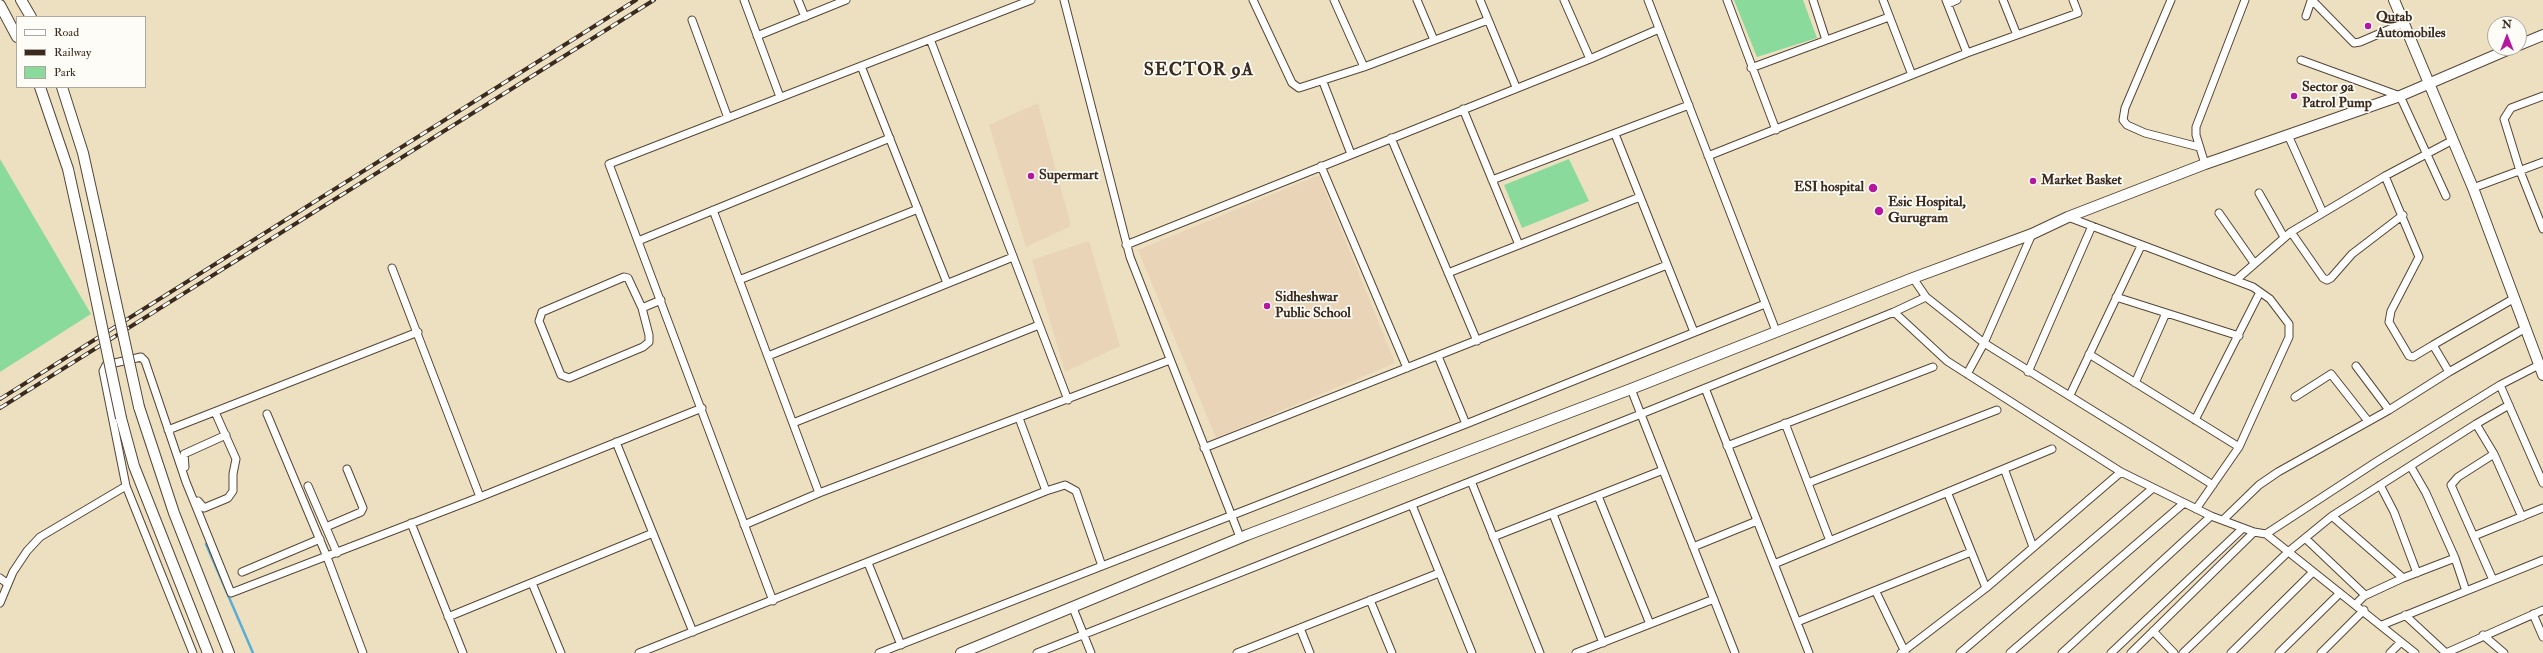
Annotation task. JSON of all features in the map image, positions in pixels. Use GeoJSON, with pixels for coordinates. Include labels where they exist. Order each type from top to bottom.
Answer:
{"type":"FeatureCollection","features":[{"type":"Feature","properties":{"kind":"street"},"geometry":{"type":"LineString","coordinates":[[21,0],[29,16]]}},
{"type":"Feature","properties":{"kind":"street"},"geometry":{"type":"LineString","coordinates":[[744,0],[780,97]]}},
{"type":"Feature","properties":{"kind":"street"},"geometry":{"type":"LineString","coordinates":[[798,0],[805,17]]}},
{"type":"Feature","properties":{"kind":"street"},"geometry":{"type":"LineString","coordinates":[[757,36],[846,0]]}},
{"type":"Feature","properties":{"kind":"street"},"geometry":{"type":"LineString","coordinates":[[773,601],[702,408],[609,164],[1021,2],[1031,0]]}},
{"type":"Feature","properties":{"kind":"street"},"geometry":{"type":"LineString","coordinates":[[1064,0],[1126,245],[1240,537]]}},
{"type":"Feature","properties":{"kind":"street"},"geometry":{"type":"LineString","coordinates":[[1253,0],[1294,87],[1303,88],[1364,67],[1488,20]]}},
{"type":"Feature","properties":{"kind":"street"},"geometry":{"type":"LineString","coordinates":[[1334,0],[1364,67]]}},
{"type":"Feature","properties":{"kind":"street"},"geometry":{"type":"LineString","coordinates":[[1417,0],[1434,40]]}},
{"type":"Feature","properties":{"kind":"street"},"geometry":{"type":"LineString","coordinates":[[1480,0],[1516,87]]}},
{"type":"Feature","properties":{"kind":"street"},"geometry":{"type":"LineString","coordinates":[[1564,0],[1590,59]]}},
{"type":"Feature","properties":{"kind":"street"},"geometry":{"type":"LineString","coordinates":[[1648,0],[1776,331]]}},
{"type":"Feature","properties":{"kind":"street"},"geometry":{"type":"LineString","coordinates":[[1727,0],[1776,130]]}},
{"type":"Feature","properties":{"kind":"street"},"geometry":{"type":"LineString","coordinates":[[1813,0],[1826,40]]}},
{"type":"Feature","properties":{"kind":"street"},"geometry":{"type":"LineString","coordinates":[[1883,0],[1912,75]]}},
{"type":"Feature","properties":{"kind":"street"},"geometry":{"type":"LineString","coordinates":[[1957,0],[1947,2],[1967,54]]}},
{"type":"Feature","properties":{"kind":"street"},"geometry":{"type":"LineString","coordinates":[[2003,0],[2017,35]]}},
{"type":"Feature","properties":{"kind":"street"},"geometry":{"type":"LineString","coordinates":[[1708,156],[1912,75],[2078,12],[2073,0]]}},
{"type":"Feature","properties":{"kind":"street"},"geometry":{"type":"LineString","coordinates":[[2171,0],[2126,108],[2123,120],[2127,124],[2145,133],[2199,147]]}},
{"type":"Feature","properties":{"kind":"street"},"geometry":{"type":"LineString","coordinates":[[2205,164],[2196,135],[2198,119],[2245,0]]}},
{"type":"Feature","properties":{"kind":"street"},"geometry":{"type":"LineString","coordinates":[[2266,534],[2376,462],[2500,385],[2541,370],[2524,329],[2473,188],[2430,82],[2394,0]]}},
{"type":"Feature","properties":{"kind":"street"},"geometry":{"type":"LineString","coordinates":[[2306,16],[2312,1],[2354,42],[2360,42],[2404,23]]}},
{"type":"Feature","properties":{"kind":"street"},"geometry":{"type":"LineString","coordinates":[[0,5],[16,35]]}},
{"type":"Feature","properties":{"kind":"street"},"geometry":{"type":"LineString","coordinates":[[1752,68],[1889,17]]}},
{"type":"Feature","properties":{"kind":"street"},"geometry":{"type":"LineString","coordinates":[[692,20],[728,118]]}},
{"type":"Feature","properties":{"kind":"street"},"geometry":{"type":"LineString","coordinates":[[1126,245],[1516,87],[1590,59],[1659,29]]}},
{"type":"Feature","properties":{"kind":"street"},"geometry":{"type":"LineString","coordinates":[[2527,42],[2543,35]]}},
{"type":"Feature","properties":{"kind":"street"},"geometry":{"type":"LineString","coordinates":[[930,39],[1068,400]]}},
{"type":"Feature","properties":{"kind":"street"},"geometry":{"type":"LineString","coordinates":[[961,653],[1240,537],[1631,389],[1913,278],[2032,234],[2068,217],[2205,164],[2400,96],[2493,56]]}},
{"type":"Feature","properties":{"kind":"street"},"geometry":{"type":"LineString","coordinates":[[2301,60],[2400,96],[2446,196]]}},
{"type":"Feature","properties":{"kind":"street"},"geometry":{"type":"LineString","coordinates":[[861,66],[947,284]]}},
{"type":"Feature","properties":{"kind":"street"},"geometry":{"type":"LineString","coordinates":[[1322,82],[1351,154]]}},
{"type":"Feature","properties":{"kind":"street"},"geometry":{"type":"LineString","coordinates":[[40,88],[68,169],[121,418],[134,466],[208,653]]}},
{"type":"Feature","properties":{"kind":"street"},"geometry":{"type":"LineString","coordinates":[[62,88],[83,153],[139,407],[174,513],[229,653]]}},
{"type":"Feature","properties":{"kind":"street"},"geometry":{"type":"LineString","coordinates":[[2543,96],[2511,108],[2504,119],[2520,171],[2543,228]]}},
{"type":"Feature","properties":{"kind":"street"},"geometry":{"type":"LineString","coordinates":[[1492,180],[1689,105]]}},
{"type":"Feature","properties":{"kind":"street"},"geometry":{"type":"LineString","coordinates":[[1463,109],[1519,245]]}},
{"type":"Feature","properties":{"kind":"street"},"geometry":{"type":"LineString","coordinates":[[1615,134],[1694,332]]}},
{"type":"Feature","properties":{"kind":"street"},"geometry":{"type":"LineString","coordinates":[[2288,135],[2323,213]]}},
{"type":"Feature","properties":{"kind":"street"},"geometry":{"type":"LineString","coordinates":[[638,241],[890,138]]}},
{"type":"Feature","properties":{"kind":"street"},"geometry":{"type":"LineString","coordinates":[[1391,138],[1477,341]]}},
{"type":"Feature","properties":{"kind":"street"},"geometry":{"type":"LineString","coordinates":[[2236,280],[2291,232],[2385,176],[2453,140]]}},
{"type":"Feature","properties":{"kind":"street"},"geometry":{"type":"LineString","coordinates":[[2473,188],[2543,162]]}},
{"type":"Feature","properties":{"kind":"street"},"geometry":{"type":"LineString","coordinates":[[1321,166],[1407,368]]}},
{"type":"Feature","properties":{"kind":"street"},"geometry":{"type":"LineString","coordinates":[[2385,176],[2403,215],[2419,257],[2391,311],[2389,322],[2411,357],[2513,299]]}},
{"type":"Feature","properties":{"kind":"street"},"geometry":{"type":"LineString","coordinates":[[2259,194],[2284,237]]}},
{"type":"Feature","properties":{"kind":"street"},"geometry":{"type":"LineString","coordinates":[[1448,273],[1640,197]]}},
{"type":"Feature","properties":{"kind":"street"},"geometry":{"type":"LineString","coordinates":[[739,280],[918,209]]}},
{"type":"Feature","properties":{"kind":"street"},"geometry":{"type":"LineString","coordinates":[[713,210],[819,493]]}},
{"type":"Feature","properties":{"kind":"street"},"geometry":{"type":"LineString","coordinates":[[2219,213],[2254,263]]}},
{"type":"Feature","properties":{"kind":"street"},"geometry":{"type":"LineString","coordinates":[[2291,232],[2323,278],[2327,280],[2331,278],[2352,254],[2403,215]]}},
{"type":"Feature","properties":{"kind":"street"},"geometry":{"type":"LineString","coordinates":[[2068,217],[2141,246],[2236,280],[2260,292],[2286,319],[2291,330],[2239,447],[2196,509]]}},
{"type":"Feature","properties":{"kind":"street"},"geometry":{"type":"LineString","coordinates":[[2028,372],[2092,226]]}},
{"type":"Feature","properties":{"kind":"street"},"geometry":{"type":"LineString","coordinates":[[1967,374],[1984,343],[2032,234]]}},
{"type":"Feature","properties":{"kind":"street"},"geometry":{"type":"LineString","coordinates":[[2070,395],[2141,246]]}},
{"type":"Feature","properties":{"kind":"street"},"geometry":{"type":"LineString","coordinates":[[768,356],[1013,256]]}},
{"type":"Feature","properties":{"kind":"street"},"geometry":{"type":"LineString","coordinates":[[1204,448],[1668,265]]}},
{"type":"Feature","properties":{"kind":"street"},"geometry":{"type":"LineString","coordinates":[[392,268],[418,332],[480,497]]}},
{"type":"Feature","properties":{"kind":"street"},"geometry":{"type":"LineString","coordinates":[[624,277],[628,278],[642,308],[649,335],[649,342],[643,347],[569,378],[561,375],[539,321],[542,312],[624,277]]}},
{"type":"Feature","properties":{"kind":"street"},"geometry":{"type":"LineString","coordinates":[[1913,278],[1926,297],[1984,343],[2028,372],[2070,395],[2214,485]]}},
{"type":"Feature","properties":{"kind":"street"},"geometry":{"type":"LineString","coordinates":[[2195,420],[2260,292]]}},
{"type":"Feature","properties":{"kind":"street"},"geometry":{"type":"LineString","coordinates":[[1037,653],[1641,414],[1894,312],[1926,297]]}},
{"type":"Feature","properties":{"kind":"street"},"geometry":{"type":"LineString","coordinates":[[2116,297],[2239,336]]}},
{"type":"Feature","properties":{"kind":"street"},"geometry":{"type":"LineString","coordinates":[[642,308],[661,300]]}},
{"type":"Feature","properties":{"kind":"street"},"geometry":{"type":"LineString","coordinates":[[879,653],[1466,424],[1765,304]]}},
{"type":"Feature","properties":{"kind":"street"},"geometry":{"type":"LineString","coordinates":[[1894,312],[1947,361],[2121,472],[2212,516],[2254,532],[2266,534],[2340,593],[2364,610],[2415,653]]}},
{"type":"Feature","properties":{"kind":"street"},"geometry":{"type":"LineString","coordinates":[[2135,383],[2166,313]]}},
{"type":"Feature","properties":{"kind":"street"},"geometry":{"type":"LineString","coordinates":[[793,423],[1039,325]]}},
{"type":"Feature","properties":{"kind":"street"},"geometry":{"type":"LineString","coordinates":[[2223,520],[2259,485],[2278,472],[2389,410],[2449,372],[2524,329]]}},
{"type":"Feature","properties":{"kind":"street"},"geometry":{"type":"LineString","coordinates":[[168,430],[418,332]]}},
{"type":"Feature","properties":{"kind":"street"},"geometry":{"type":"LineString","coordinates":[[2433,345],[2449,372]]}},
{"type":"Feature","properties":{"kind":"street"},"geometry":{"type":"LineString","coordinates":[[2089,354],[2239,447]]}},
{"type":"Feature","properties":{"kind":"street"},"geometry":{"type":"LineString","coordinates":[[1438,356],[1466,424]]}},
{"type":"Feature","properties":{"kind":"street"},"geometry":{"type":"LineString","coordinates":[[192,653],[126,486],[103,371],[106,365],[144,358],[168,430],[231,593],[480,497],[702,408]]}},
{"type":"Feature","properties":{"kind":"street"},"geometry":{"type":"LineString","coordinates":[[744,525],[819,493],[1068,400],[1170,360]]}},
{"type":"Feature","properties":{"kind":"street"},"geometry":{"type":"LineString","coordinates":[[2356,366],[2389,410]]}},
{"type":"Feature","properties":{"kind":"street"},"geometry":{"type":"LineString","coordinates":[[1728,446],[1933,367]]}},
{"type":"Feature","properties":{"kind":"street"},"geometry":{"type":"LineString","coordinates":[[2295,397],[2331,374],[2368,421]]}},
{"type":"Feature","properties":{"kind":"street"},"geometry":{"type":"LineString","coordinates":[[2500,385],[2543,483]]}},
{"type":"Feature","properties":{"kind":"street"},"geometry":{"type":"LineString","coordinates":[[1705,388],[1809,653]]}},
{"type":"Feature","properties":{"kind":"street"},"geometry":{"type":"LineString","coordinates":[[1631,389],[1735,653]]}},
{"type":"Feature","properties":{"kind":"street"},"geometry":{"type":"LineString","coordinates":[[2183,653],[2288,552],[2332,516],[2411,467],[2476,424],[2509,406]]}},
{"type":"Feature","properties":{"kind":"street"},"geometry":{"type":"LineString","coordinates":[[1808,483],[1997,410]]}},
{"type":"Feature","properties":{"kind":"street"},"geometry":{"type":"LineString","coordinates":[[215,412],[226,436],[236,459],[233,474],[233,491],[228,498],[202,508],[182,456],[226,436]]}},
{"type":"Feature","properties":{"kind":"street"},"geometry":{"type":"LineString","coordinates":[[267,414],[320,539],[363,653]]}},
{"type":"Feature","properties":{"kind":"street"},"geometry":{"type":"LineString","coordinates":[[1019,418],[1046,491]]}},
{"type":"Feature","properties":{"kind":"street"},"geometry":{"type":"LineString","coordinates":[[1785,423],[1830,541]]}},
{"type":"Feature","properties":{"kind":"street"},"geometry":{"type":"LineString","coordinates":[[2476,424],[2494,454],[2522,517]]}},
{"type":"Feature","properties":{"kind":"street"},"geometry":{"type":"LineString","coordinates":[[616,442],[693,632]]}},
{"type":"Feature","properties":{"kind":"street"},"geometry":{"type":"LineString","coordinates":[[1774,564],[1948,494],[2052,449]]}},
{"type":"Feature","properties":{"kind":"street"},"geometry":{"type":"LineString","coordinates":[[2493,580],[2457,502],[2451,485],[2458,477],[2494,454]]}},
{"type":"Feature","properties":{"kind":"street"},"geometry":{"type":"LineString","coordinates":[[2411,467],[2426,493],[2455,558],[2466,591]]}},
{"type":"Feature","properties":{"kind":"street"},"geometry":{"type":"LineString","coordinates":[[326,527],[361,512],[362,508],[347,469]]}},
{"type":"Feature","properties":{"kind":"street"},"geometry":{"type":"LineString","coordinates":[[1493,537],[1663,470]]}},
{"type":"Feature","properties":{"kind":"street"},"geometry":{"type":"LineString","coordinates":[[2005,470],[2033,547]]}},
{"type":"Feature","properties":{"kind":"street"},"geometry":{"type":"LineString","coordinates":[[1876,592],[1903,652],[1986,588],[2121,472]]}},
{"type":"Feature","properties":{"kind":"street"},"geometry":{"type":"LineString","coordinates":[[1471,481],[1540,653]]}},
{"type":"Feature","properties":{"kind":"street"},"geometry":{"type":"LineString","coordinates":[[639,653],[648,651],[1046,491],[1065,485],[1076,491],[1102,566]]}},
{"type":"Feature","properties":{"kind":"street"},"geometry":{"type":"LineString","coordinates":[[2380,485],[2394,512],[2417,573]]}},
{"type":"Feature","properties":{"kind":"street"},"geometry":{"type":"LineString","coordinates":[[0,603],[8,584],[27,551],[40,537],[126,486]]}},
{"type":"Feature","properties":{"kind":"street"},"geometry":{"type":"LineString","coordinates":[[308,486],[336,553]]}},
{"type":"Feature","properties":{"kind":"street"},"geometry":{"type":"LineString","coordinates":[[1960,653],[2152,488]]}},
{"type":"Feature","properties":{"kind":"street"},"geometry":{"type":"LineString","coordinates":[[1948,494],[1986,588]]}},
{"type":"Feature","properties":{"kind":"street"},"geometry":{"type":"LineString","coordinates":[[1598,496],[1650,624]]}},
{"type":"Feature","properties":{"kind":"street"},"geometry":{"type":"LineString","coordinates":[[2010,653],[2184,503]]}},
{"type":"Feature","properties":{"kind":"street"},"geometry":{"type":"LineString","coordinates":[[1412,505],[1472,653]]}},
{"type":"Feature","properties":{"kind":"street"},"geometry":{"type":"LineString","coordinates":[[2474,536],[2543,508]]}},
{"type":"Feature","properties":{"kind":"street"},"geometry":{"type":"LineString","coordinates":[[1553,514],[1603,642]]}},
{"type":"Feature","properties":{"kind":"street"},"geometry":{"type":"LineString","coordinates":[[2062,653],[2212,516]]}},
{"type":"Feature","properties":{"kind":"street"},"geometry":{"type":"LineString","coordinates":[[2332,516],[2403,578]]}},
{"type":"Feature","properties":{"kind":"street"},"geometry":{"type":"LineString","coordinates":[[1693,547],[1757,521]]}},
{"type":"Feature","properties":{"kind":"street"},"geometry":{"type":"LineString","coordinates":[[411,523],[463,653]]}},
{"type":"Feature","properties":{"kind":"street"},"geometry":{"type":"LineString","coordinates":[[2110,653],[2243,528]]}},
{"type":"Feature","properties":{"kind":"street"},"geometry":{"type":"LineString","coordinates":[[2131,653],[2254,532]]}},
{"type":"Feature","properties":{"kind":"street"},"geometry":{"type":"LineString","coordinates":[[448,617],[653,533]]}},
{"type":"Feature","properties":{"kind":"street"},"geometry":{"type":"LineString","coordinates":[[2306,538],[2365,595]]}},
{"type":"Feature","properties":{"kind":"street"},"geometry":{"type":"LineString","coordinates":[[242,572],[320,539]]}},
{"type":"Feature","properties":{"kind":"street"},"geometry":{"type":"LineString","coordinates":[[1797,622],[1876,592],[1972,552]]}},
{"type":"Feature","properties":{"kind":"street"},"geometry":{"type":"LineString","coordinates":[[2356,604],[2365,595],[2403,578],[2455,558]]}},
{"type":"Feature","properties":{"kind":"street"},"geometry":{"type":"LineString","coordinates":[[2382,625],[2543,560]]}},
{"type":"Feature","properties":{"kind":"street"},"geometry":{"type":"LineString","coordinates":[[868,563],[901,645]]}},
{"type":"Feature","properties":{"kind":"street"},"geometry":{"type":"LineString","coordinates":[[2231,653],[2314,572]]}},
{"type":"Feature","properties":{"kind":"street"},"geometry":{"type":"LineString","coordinates":[[1237,653],[1439,573]]}},
{"type":"Feature","properties":{"kind":"street"},"geometry":{"type":"LineString","coordinates":[[0,578],[8,584]]}},
{"type":"Feature","properties":{"kind":"street"},"geometry":{"type":"LineString","coordinates":[[532,583],[561,653]]}},
{"type":"Feature","properties":{"kind":"street"},"geometry":{"type":"LineString","coordinates":[[2280,653],[2340,593]]}},
{"type":"Feature","properties":{"kind":"street"},"geometry":{"type":"LineString","coordinates":[[1576,653],[1714,599]]}},
{"type":"Feature","properties":{"kind":"street"},"geometry":{"type":"LineString","coordinates":[[1370,600],[1392,653]]}},
{"type":"Feature","properties":{"kind":"street"},"geometry":{"type":"LineString","coordinates":[[1072,608],[1091,653]]}},
{"type":"Feature","properties":{"kind":"street"},"geometry":{"type":"LineString","coordinates":[[2321,653],[2364,610]]}},
{"type":"Feature","properties":{"kind":"street"},"geometry":{"type":"LineString","coordinates":[[2405,615],[2446,653],[2483,635],[2543,610]]}},
{"type":"Feature","properties":{"kind":"street"},"geometry":{"type":"LineString","coordinates":[[2533,614],[2543,636]]}},
{"type":"Feature","properties":{"kind":"street"},"geometry":{"type":"LineString","coordinates":[[1300,628],[1310,653]]}},
{"type":"Feature","properties":{"kind":"street"},"geometry":{"type":"LineString","coordinates":[[2153,631],[2174,653]]}},
{"type":"Feature","properties":{"kind":"street"},"geometry":{"type":"LineString","coordinates":[[2483,635],[2504,653]]}},
{"type":"Feature","properties":{"kind":"street"},"geometry":{"type":"LineString","coordinates":[[2390,653],[2401,642]]}},
{"type":"Feature","properties":{"kind":"shaded area","name":"Supermart"},"geometry":{"type":"Polygon","coordinates":[[[1038,103],[1071,226],[1026,247],[989,125],[1038,103]]]}},
{"type":"Feature","properties":{"kind":"shaded area","name":"Sidheshwar Public School"},"geometry":{"type":"Polygon","coordinates":[[[1319,175],[1395,363],[1216,438],[1138,250],[1319,175]]]}},
{"type":"Feature","properties":{"kind":"shaded area"},"geometry":{"type":"Polygon","coordinates":[[[1089,241],[1120,346],[1065,372],[1032,260],[1089,241]]]}},
{"type":"Feature","properties":{"kind":"green space"},"geometry":{"type":"Polygon","coordinates":[[[1734,0],[1803,0],[1817,38],[1757,57],[1734,0]]]}},
{"type":"Feature","properties":{"kind":"green space"},"geometry":{"type":"Polygon","coordinates":[[[0,159],[91,314],[0,372],[0,159]]]}},
{"type":"Feature","properties":{"kind":"green space"},"geometry":{"type":"Polygon","coordinates":[[[1569,159],[1589,201],[1522,228],[1504,185],[1569,159]]]}},
{"type":"Feature","properties":{"kind":"waterway"},"geometry":{"type":"LineString","coordinates":[[206,544],[253,653]]}},
{"type":"Feature","properties":{"kind":"railway"},"geometry":{"type":"LineString","coordinates":[[0,399],[636,0]]}},
{"type":"Feature","properties":{"kind":"railway"},"geometry":{"type":"LineString","coordinates":[[0,408],[654,0]]}},
{"type":"Feature","properties":{"kind":"place","name":"Qutab Automobiles"},"geometry":{"type":"Point","coordinates":[2368,26]}},
{"type":"Feature","properties":{"kind":"place","name":"Sector 9a Patrol Pump"},"geometry":{"type":"Point","coordinates":[2294,96]}},
{"type":"Feature","properties":{"kind":"place","name":"Supermart"},"geometry":{"type":"Point","coordinates":[1031,176]}},
{"type":"Feature","properties":{"kind":"place","name":"Market Basket"},"geometry":{"type":"Point","coordinates":[2033,181]}},
{"type":"Feature","properties":{"kind":"place","name":"ESI hospital"},"geometry":{"type":"Point","coordinates":[1873,188]}},
{"type":"Feature","properties":{"kind":"place","name":"Esic Hospital, Gurugram"},"geometry":{"type":"Point","coordinates":[1879,211]}},
{"type":"Feature","properties":{"kind":"place","name":"Sidheshwar Public School"},"geometry":{"type":"Point","coordinates":[1267,306]}},
{"type":"Feature","properties":{"kind":"district","name":"SECTOR 9A"},"geometry":{"type":"Point","coordinates":[1199,71]}}]}
